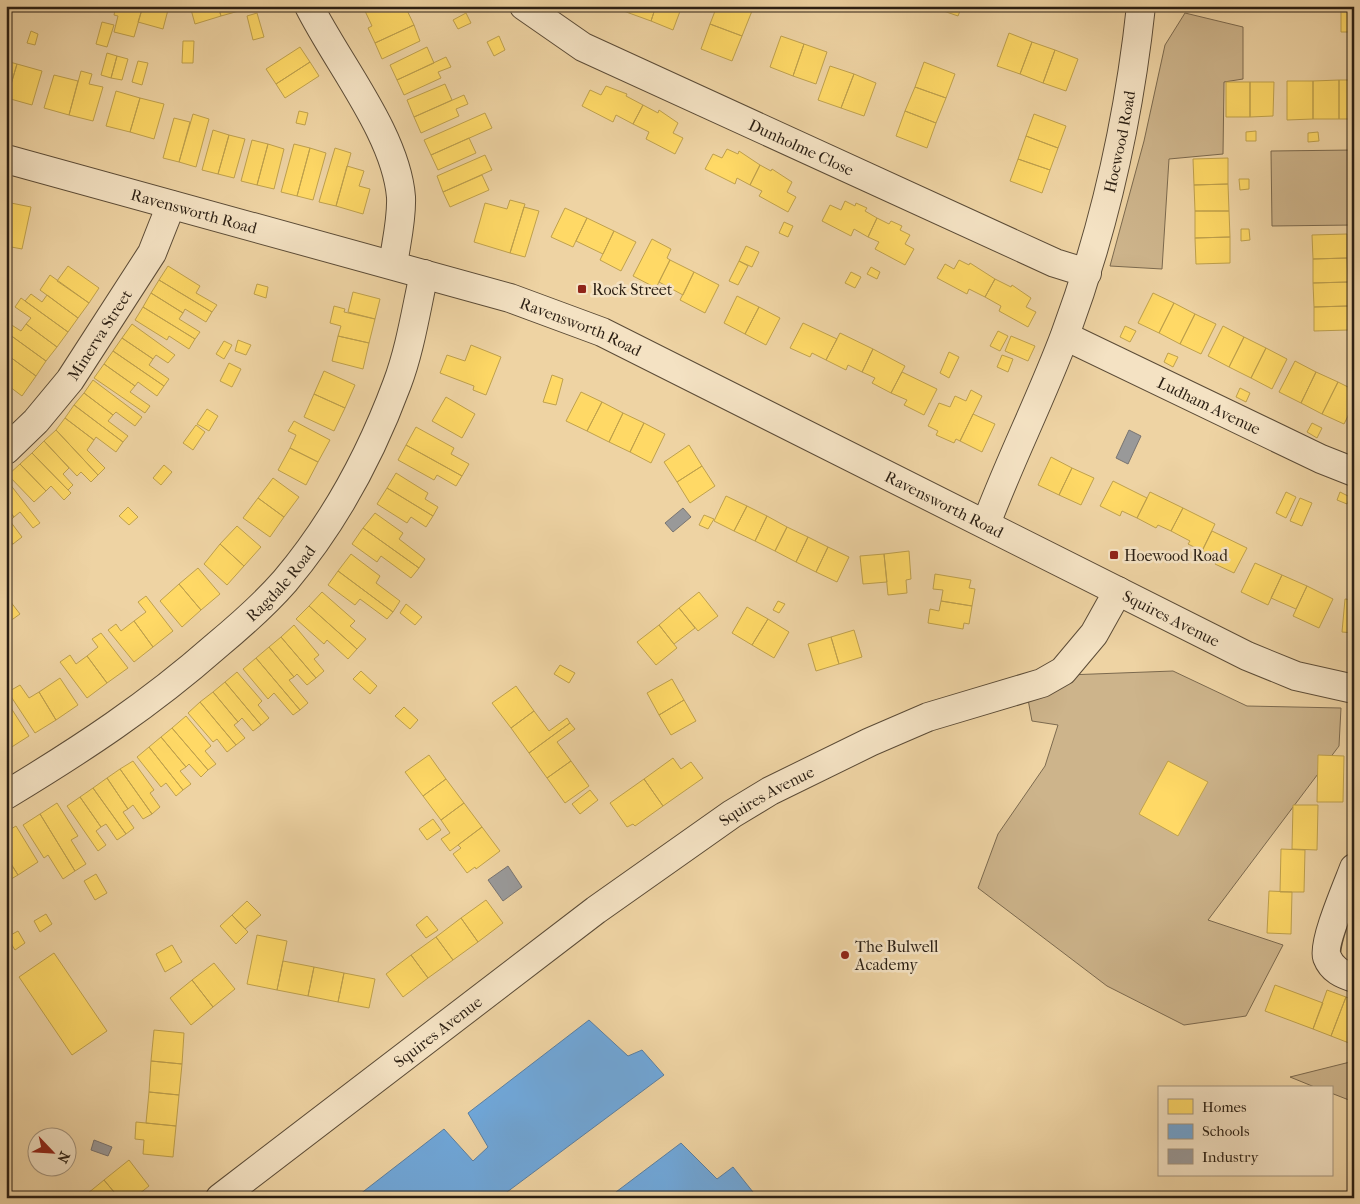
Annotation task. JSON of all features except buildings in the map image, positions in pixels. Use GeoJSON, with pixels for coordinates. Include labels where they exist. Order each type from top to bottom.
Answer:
{"type":"FeatureCollection","features":[{"type":"Feature","properties":{"kind":"street"},"geometry":{"type":"LineString","coordinates":[[309,6],[387,143],[396,169],[401,198],[393,265]]}},
{"type":"Feature","properties":{"kind":"street","name":"Dunholme Close"},"geometry":{"type":"LineString","coordinates":[[524,6],[583,47],[1055,264],[1086,273]]}},
{"type":"Feature","properties":{"kind":"street","name":"Hoewood Road"},"geometry":{"type":"LineString","coordinates":[[986,524],[1065,336],[1086,273],[1125,118],[1138,40],[1141,6]]}},
{"type":"Feature","properties":{"kind":"street","name":"Ravensworth Road"},"geometry":{"type":"LineString","coordinates":[[6,160],[510,298],[602,332],[1118,591]]}},
{"type":"Feature","properties":{"kind":"street","name":"Minerva Street"},"geometry":{"type":"LineString","coordinates":[[6,450],[36,421],[70,380],[152,253],[171,205]]}},
{"type":"Feature","properties":{"kind":"street","name":"Ragdale Road"},"geometry":{"type":"LineString","coordinates":[[6,795],[84,748],[131,715],[193,667],[244,622],[285,581],[318,536],[349,488],[374,437],[398,383],[424,274]]}},
{"type":"Feature","properties":{"kind":"street","name":"Ludham Avenue"},"geometry":{"type":"LineString","coordinates":[[1065,336],[1321,459],[1354,472]]}},
{"type":"Feature","properties":{"kind":"street","name":"Squires Avenue"},"geometry":{"type":"LineString","coordinates":[[220,1198],[596,910],[732,814],[770,791],[870,742],[928,718],[1042,682],[1063,671],[1094,634],[1118,591],[1247,656],[1296,676],[1354,689]]}},
{"type":"Feature","properties":{"kind":"street"},"geometry":{"type":"LineString","coordinates":[[1354,868],[1327,941],[1326,957],[1337,972],[1354,978]]}},
{"type":"Feature","properties":{"kind":"shaded area"},"geometry":{"type":"Polygon","coordinates":[[[1185,13],[1243,27],[1243,79],[1224,82],[1223,154],[1169,159],[1162,269],[1110,266],[1144,141],[1165,45],[1185,13]]]}},
{"type":"Feature","properties":{"kind":"shaded area"},"geometry":{"type":"Polygon","coordinates":[[[1354,150],[1354,225],[1272,226],[1271,151],[1354,150]]]}},
{"type":"Feature","properties":{"kind":"shaded area"},"geometry":{"type":"Polygon","coordinates":[[[1173,671],[1247,706],[1341,708],[1339,746],[1208,920],[1283,945],[1246,1016],[1184,1025],[1107,986],[978,888],[998,834],[1045,766],[1058,725],[1032,721],[1027,694],[1067,675],[1173,671]]]}},
{"type":"Feature","properties":{"kind":"shaded area"},"geometry":{"type":"Polygon","coordinates":[[[1354,1061],[1354,1102],[1332,1093],[1332,1086],[1312,1086],[1290,1077],[1354,1061]]]}},
{"type":"Feature","properties":{"kind":"place","name":"Rock Street"},"geometry":{"type":"Point","coordinates":[582,289]}},
{"type":"Feature","properties":{"kind":"place","name":"Hoewood Road"},"geometry":{"type":"Point","coordinates":[1114,555]}},
{"type":"Feature","properties":{"kind":"place","name":"The Bulwell Academy"},"geometry":{"type":"Point","coordinates":[845,955]}}]}
